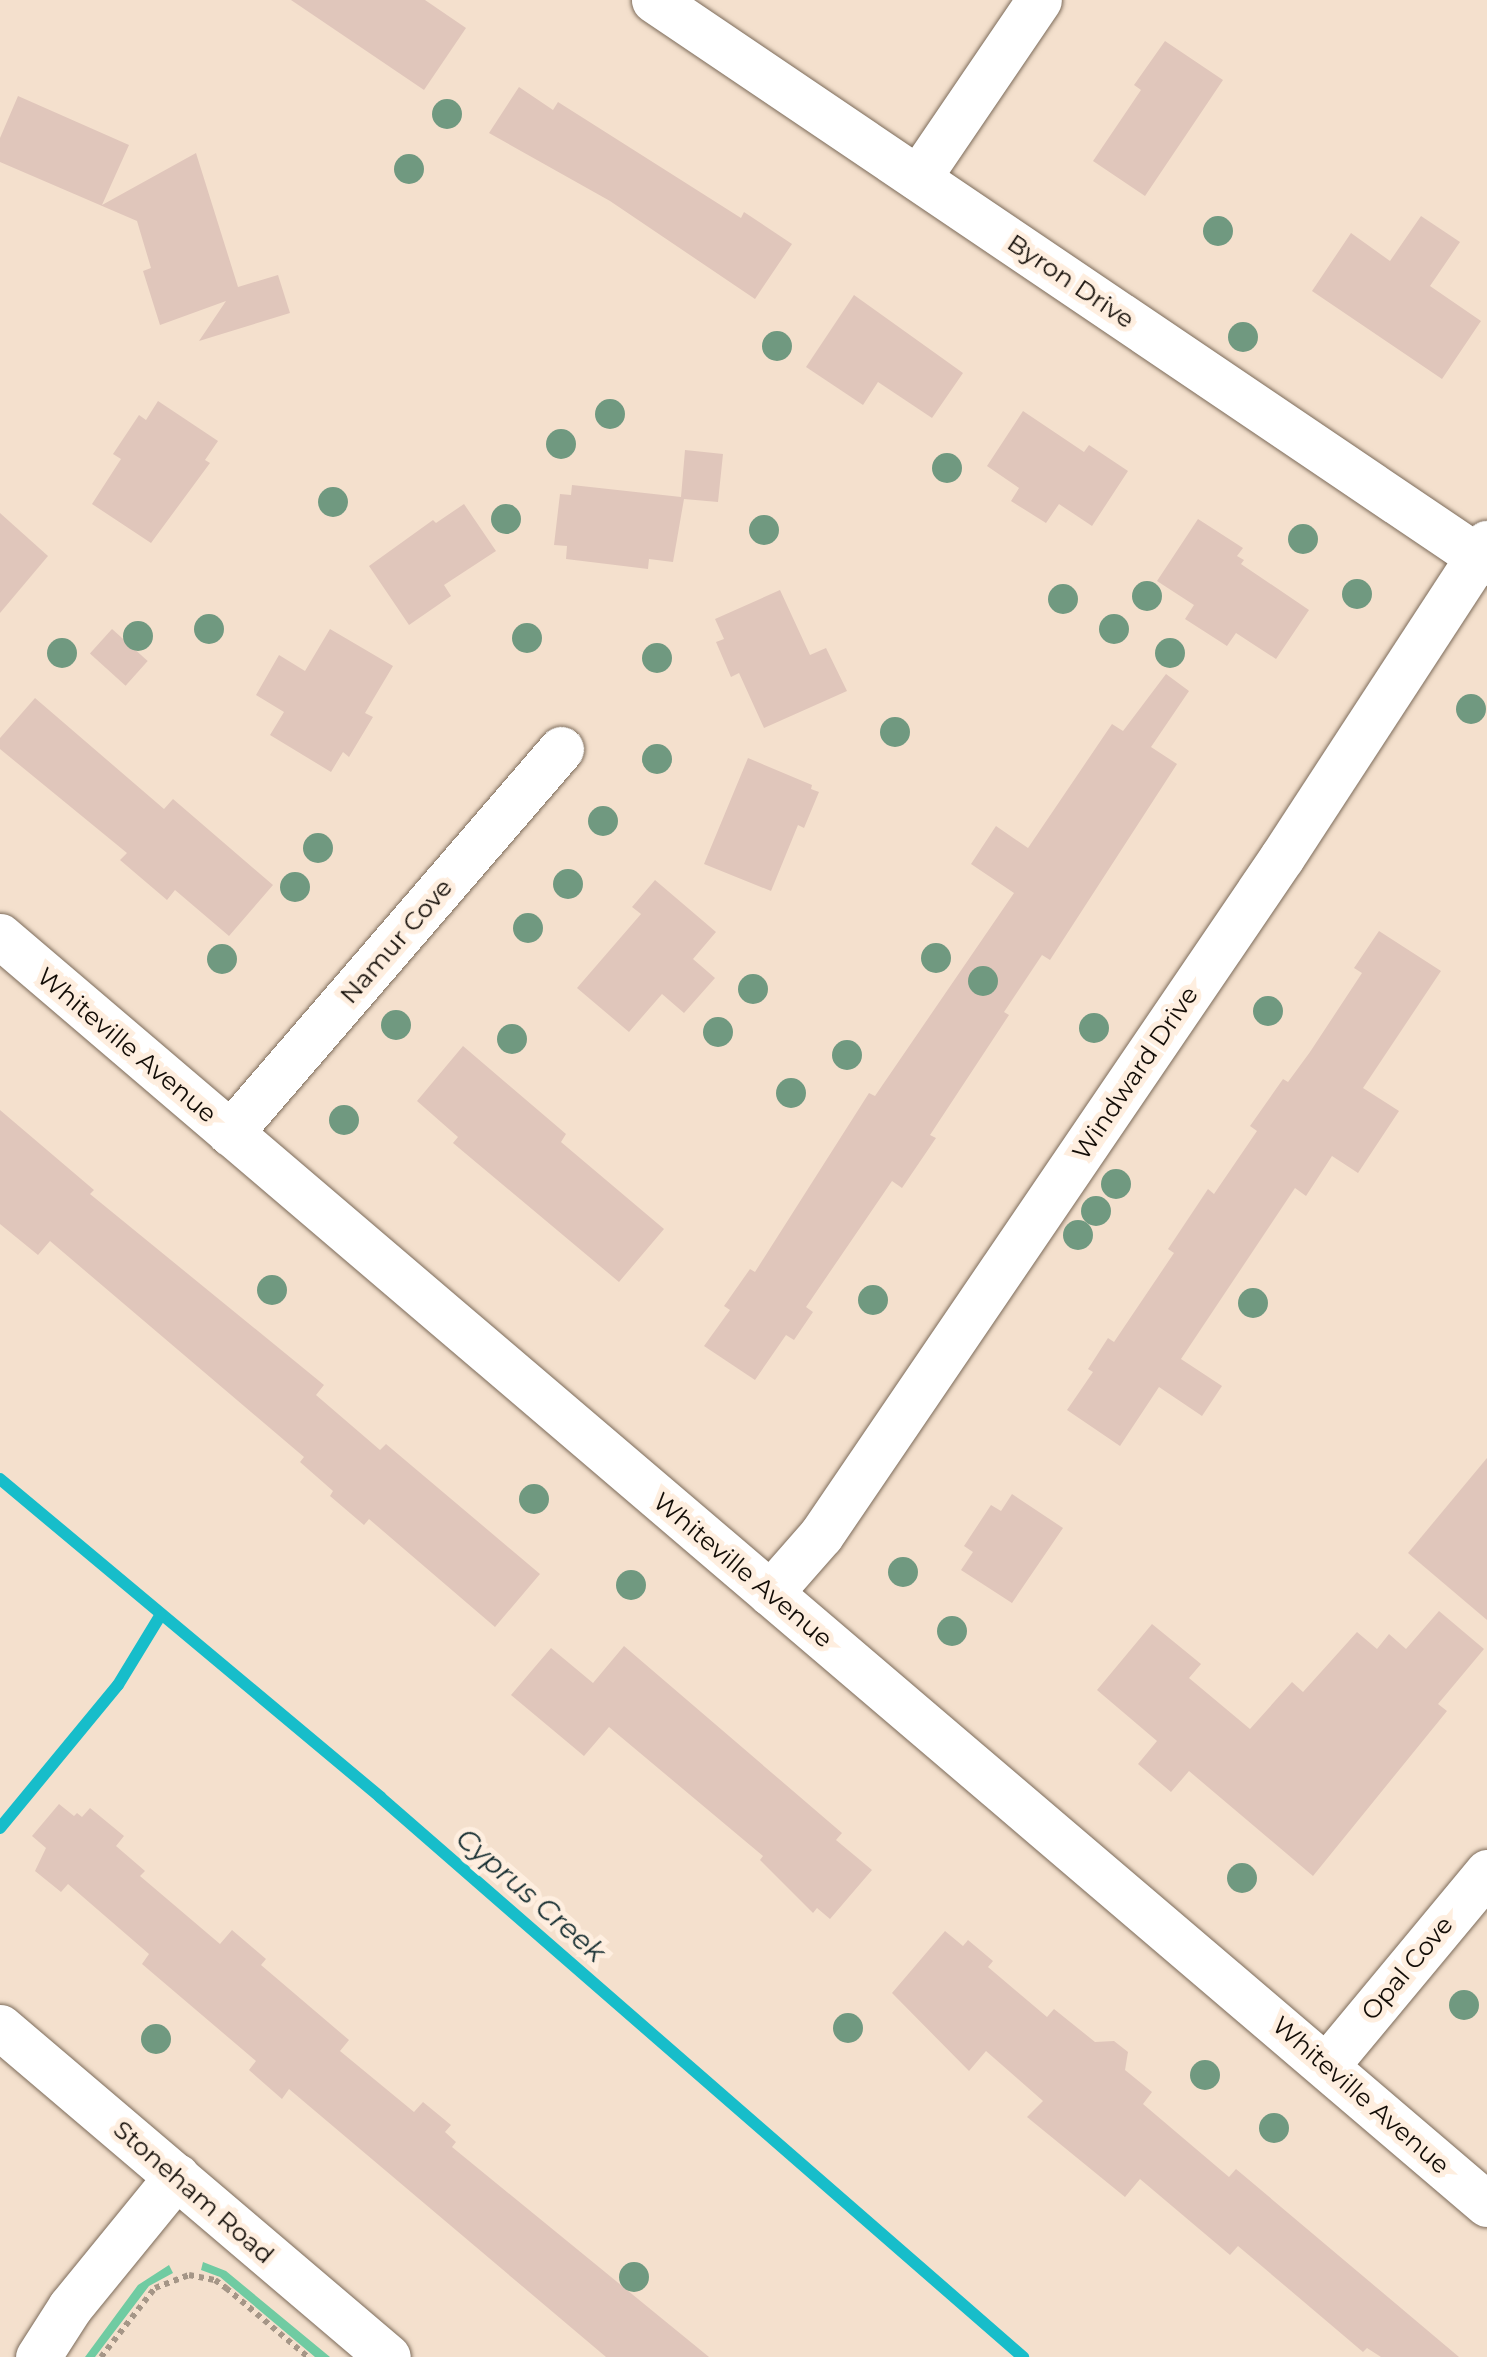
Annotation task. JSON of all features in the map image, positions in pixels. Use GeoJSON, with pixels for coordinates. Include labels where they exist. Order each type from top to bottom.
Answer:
{"type":"FeatureCollection","features":[{"type":"Feature","properties":{"kind":"street","name":"Byron Drive"},"geometry":{"type":"LineString","coordinates":[[654,0],[1484,554]]}},
{"type":"Feature","properties":{"kind":"street"},"geometry":{"type":"LineString","coordinates":[[918,178],[1039,0]]}},
{"type":"Feature","properties":{"kind":"street","name":"Windward Drive"},"geometry":{"type":"LineString","coordinates":[[770,1593],[821,1535],[1484,554]]}},
{"type":"Feature","properties":{"kind":"street","name":"Namur Cove"},"geometry":{"type":"LineString","coordinates":[[230,1133],[561,749]]}},
{"type":"Feature","properties":{"kind":"street","name":"Whiteville Avenue"},"geometry":{"type":"LineString","coordinates":[[0,936],[1487,2204]]}},
{"type":"Feature","properties":{"kind":"street","name":"Opal Cove"},"geometry":{"type":"LineString","coordinates":[[1327,2065],[1487,1872]]}},
{"type":"Feature","properties":{"kind":"street","name":"Stoneham Road"},"geometry":{"type":"LineString","coordinates":[[0,2027],[388,2357]]}},
{"type":"Feature","properties":{"kind":"street"},"geometry":{"type":"LineString","coordinates":[[38,2357],[70,2307],[176,2176]]}},
{"type":"Feature","properties":{"kind":"path"},"geometry":{"type":"LineString","coordinates":[[186,2261],[189,2274]]}},
{"type":"Feature","properties":{"kind":"path"},"geometry":{"type":"LineString","coordinates":[[102,2357],[155,2288],[189,2274],[215,2280],[308,2357]]}},
{"type":"Feature","properties":{"kind":"green space"},"geometry":{"type":"Polygon","coordinates":[[[203,2262],[226,2271],[330,2357],[315,2357],[220,2277],[201,2270],[203,2262]]]}},
{"type":"Feature","properties":{"kind":"green space"},"geometry":{"type":"Polygon","coordinates":[[[169,2265],[173,2273],[149,2286],[95,2357],[85,2357],[138,2285],[169,2265]]]}},
{"type":"Feature","properties":{"kind":"building"},"geometry":{"type":"Polygon","coordinates":[[[291,0],[425,0],[466,28],[424,90],[291,0]]]}},
{"type":"Feature","properties":{"kind":"building"},"geometry":{"type":"Polygon","coordinates":[[[1165,41],[1223,80],[1145,196],[1093,161],[1141,90],[1134,85],[1165,41]]]}},
{"type":"Feature","properties":{"kind":"building"},"geometry":{"type":"Polygon","coordinates":[[[519,87],[553,110],[558,102],[741,218],[744,212],[792,244],[755,299],[610,201],[489,133],[519,87]]]}},
{"type":"Feature","properties":{"kind":"building"},"geometry":{"type":"Polygon","coordinates":[[[18,96],[129,145],[102,205],[196,153],[238,287],[278,275],[290,313],[199,341],[226,301],[160,325],[143,271],[151,268],[137,221],[0,162],[0,138],[18,96]]]}},
{"type":"Feature","properties":{"kind":"building"},"geometry":{"type":"Polygon","coordinates":[[[1421,216],[1460,242],[1430,286],[1481,321],[1442,379],[1312,291],[1351,233],[1390,261],[1421,216]]]}},
{"type":"Feature","properties":{"kind":"building"},"geometry":{"type":"Polygon","coordinates":[[[854,295],[963,373],[932,418],[878,382],[863,405],[806,367],[854,295]]]}},
{"type":"Feature","properties":{"kind":"building"},"geometry":{"type":"Polygon","coordinates":[[[158,401],[218,441],[205,460],[210,463],[151,543],[92,504],[121,459],[113,454],[139,415],[146,420],[158,401]]]}},
{"type":"Feature","properties":{"kind":"building"},"geometry":{"type":"Polygon","coordinates":[[[1023,411],[1084,452],[1089,445],[1128,471],[1092,526],[1059,504],[1046,523],[1011,501],[1019,488],[987,466],[1023,411]]]}},
{"type":"Feature","properties":{"kind":"building"},"geometry":{"type":"Polygon","coordinates":[[[685,450],[723,454],[718,502],[684,499],[673,562],[649,559],[648,569],[566,559],[567,546],[554,545],[560,494],[571,495],[572,485],[681,497],[685,450]]]}},
{"type":"Feature","properties":{"kind":"building"},"geometry":{"type":"Polygon","coordinates":[[[464,504],[496,551],[444,585],[451,596],[409,625],[369,566],[433,520],[436,523],[464,504]]]}},
{"type":"Feature","properties":{"kind":"building"},"geometry":{"type":"Polygon","coordinates":[[[0,513],[48,556],[0,613],[0,513]]]}},
{"type":"Feature","properties":{"kind":"building"},"geometry":{"type":"Polygon","coordinates":[[[1198,519],[1243,548],[1237,556],[1244,560],[1241,564],[1309,610],[1276,659],[1236,633],[1227,646],[1185,619],[1194,605],[1157,581],[1198,519]]]}},
{"type":"Feature","properties":{"kind":"building"},"geometry":{"type":"Polygon","coordinates":[[[780,590],[810,655],[826,648],[847,691],[764,728],[739,673],[731,677],[716,642],[724,639],[715,619],[780,590]]]}},
{"type":"Feature","properties":{"kind":"building"},"geometry":{"type":"Polygon","coordinates":[[[112,629],[148,661],[126,686],[90,654],[112,629]]]}},
{"type":"Feature","properties":{"kind":"building"},"geometry":{"type":"Polygon","coordinates":[[[330,629],[393,666],[365,713],[373,717],[349,757],[343,752],[331,772],[270,735],[284,712],[256,695],[279,655],[305,671],[330,629]]]}},
{"type":"Feature","properties":{"kind":"building"},"geometry":{"type":"Polygon","coordinates":[[[1166,674],[1189,691],[1151,747],[1177,764],[1050,960],[1042,955],[1004,1012],[1009,1015],[930,1135],[936,1138],[902,1188],[892,1181],[806,1307],[813,1312],[794,1340],[786,1335],[755,1380],[704,1346],[730,1310],[724,1306],[750,1269],[755,1272],[869,1093],[875,1096],[1014,893],[971,864],[996,826],[1028,848],[1112,724],[1123,731],[1166,674]]]}},
{"type":"Feature","properties":{"kind":"building"},"geometry":{"type":"Polygon","coordinates":[[[35,698],[164,809],[173,799],[273,885],[229,936],[175,890],[167,900],[120,860],[127,853],[0,749],[0,738],[35,698]]]}},
{"type":"Feature","properties":{"kind":"building"},"geometry":{"type":"Polygon","coordinates":[[[748,758],[812,785],[811,789],[819,792],[804,828],[798,825],[771,891],[704,864],[748,758]]]}},
{"type":"Feature","properties":{"kind":"building"},"geometry":{"type":"Polygon","coordinates":[[[655,880],[716,932],[693,959],[715,978],[684,1013],[662,994],[629,1032],[577,988],[641,914],[632,907],[655,880]]]}},
{"type":"Feature","properties":{"kind":"building"},"geometry":{"type":"Polygon","coordinates":[[[1379,931],[1441,971],[1363,1088],[1399,1111],[1358,1173],[1332,1156],[1306,1196],[1295,1188],[1181,1359],[1222,1386],[1202,1416],[1159,1387],[1120,1446],[1067,1410],[1093,1372],[1088,1369],[1108,1338],[1114,1342],[1174,1253],[1168,1249],[1208,1189],[1214,1194],[1257,1131],[1250,1126],[1283,1079],[1288,1082],[1310,1052],[1362,973],[1354,968],[1379,931]]]}},
{"type":"Feature","properties":{"kind":"building"},"geometry":{"type":"Polygon","coordinates":[[[463,1046],[566,1134],[561,1142],[664,1229],[619,1282],[453,1143],[458,1137],[417,1101],[463,1046]]]}},
{"type":"Feature","properties":{"kind":"building"},"geometry":{"type":"Polygon","coordinates":[[[0,1110],[94,1190],[90,1194],[324,1385],[316,1395],[380,1450],[386,1444],[540,1574],[495,1627],[369,1519],[364,1525],[330,1496],[333,1491],[300,1462],[304,1457],[50,1241],[38,1255],[0,1224],[0,1110]]]}},
{"type":"Feature","properties":{"kind":"building"},"geometry":{"type":"Polygon","coordinates":[[[1487,1458],[1487,1620],[1408,1553],[1487,1458]]]}},
{"type":"Feature","properties":{"kind":"building"},"geometry":{"type":"Polygon","coordinates":[[[1012,1494],[1063,1528],[1012,1603],[961,1570],[973,1552],[964,1546],[991,1505],[1001,1511],[1012,1494]]]}},
{"type":"Feature","properties":{"kind":"building"},"geometry":{"type":"Polygon","coordinates":[[[1439,1611],[1484,1649],[1438,1704],[1447,1711],[1313,1876],[1189,1771],[1171,1792],[1138,1764],[1157,1741],[1097,1690],[1152,1624],[1201,1664],[1189,1678],[1250,1729],[1292,1682],[1303,1692],[1357,1632],[1377,1649],[1389,1634],[1406,1649],[1439,1611]]]}},
{"type":"Feature","properties":{"kind":"building"},"geometry":{"type":"Polygon","coordinates":[[[624,1646],[842,1833],[836,1840],[872,1870],[830,1919],[817,1908],[813,1913],[760,1860],[763,1856],[609,1727],[584,1756],[511,1695],[551,1648],[593,1683],[624,1646]]]}},
{"type":"Feature","properties":{"kind":"building"},"geometry":{"type":"Polygon","coordinates":[[[59,1804],[74,1816],[77,1813],[82,1817],[90,1808],[124,1836],[116,1846],[145,1871],[140,1876],[220,1944],[232,1930],[266,1959],[261,1965],[349,2040],[340,2051],[414,2112],[423,2102],[451,2125],[445,2132],[456,2142],[452,2147],[709,2357],[606,2357],[289,2089],[282,2099],[249,2070],[256,2061],[142,1964],[149,1954],[68,1884],[61,1892],[35,1871],[46,1848],[32,1836],[59,1804]]]}},
{"type":"Feature","properties":{"kind":"building"},"geometry":{"type":"Polygon","coordinates":[[[945,1931],[963,1946],[968,1940],[993,1961],[988,1967],[1047,2017],[1054,2009],[1095,2042],[1114,2041],[1128,2052],[1125,2070],[1152,2092],[1143,2104],[1229,2177],[1236,2169],[1459,2357],[1381,2357],[1367,2348],[1363,2352],[1238,2246],[1230,2255],[1140,2179],[1125,2197],[1027,2117],[1043,2101],[986,2051],[969,2071],[892,1993],[945,1931]]]}},
{"type":"Feature","properties":{"kind":"waterway","name":"Cyprus Creek"},"geometry":{"type":"LineString","coordinates":[[0,1479],[380,1797],[1023,2357]]}},
{"type":"Feature","properties":{"kind":"waterway"},"geometry":{"type":"LineString","coordinates":[[0,1828],[118,1685],[160,1616]]}}]}
